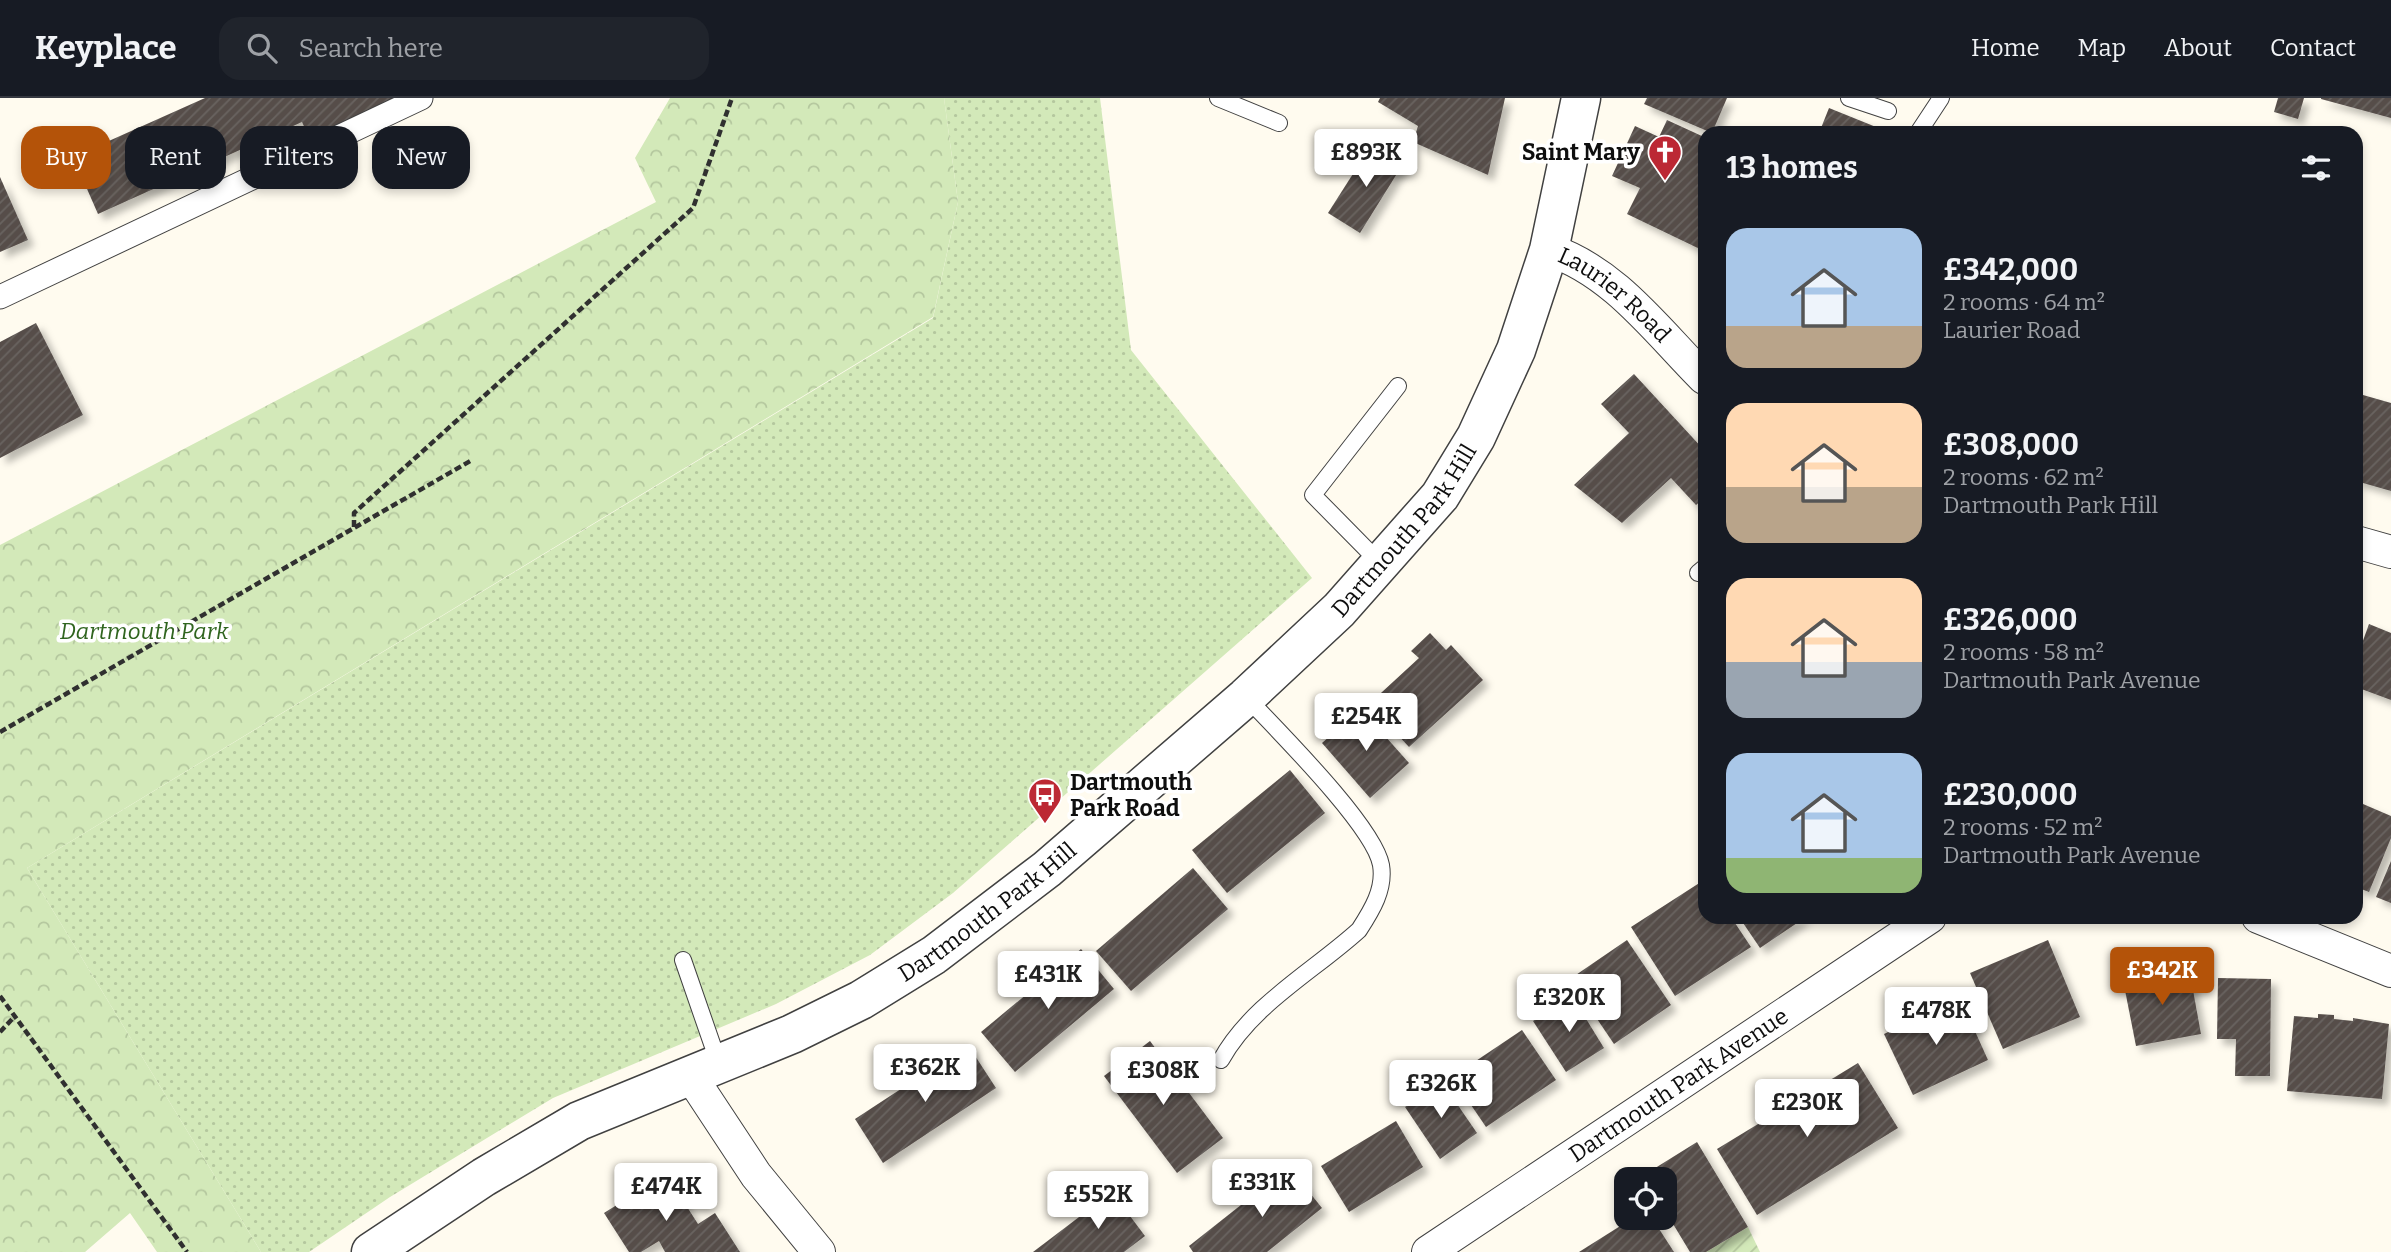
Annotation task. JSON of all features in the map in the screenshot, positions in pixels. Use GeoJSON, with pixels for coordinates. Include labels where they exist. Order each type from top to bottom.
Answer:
{"type":"FeatureCollection","features":[{"type":"Feature","properties":{"kind":"street"},"geometry":{"type":"LineString","coordinates":[[0,297],[421,98]]}},
{"type":"Feature","properties":{"kind":"street","name":"Dartmouth Park Hill"},"geometry":{"type":"LineString","coordinates":[[371,1252],[484,1177],[579,1121],[706,1072],[861,1000],[934,955],[1047,869],[1246,697],[1339,610],[1440,496],[1476,436],[1516,350],[1549,250],[1581,98]]}},
{"type":"Feature","properties":{"kind":"street","name":"Laurier Road"},"geometry":{"type":"LineString","coordinates":[[1549,250],[1576,258],[1608,281],[1698,372]]}},
{"type":"Feature","properties":{"kind":"street"},"geometry":{"type":"LineString","coordinates":[[2363,544],[2391,552]]}},
{"type":"Feature","properties":{"kind":"street","name":"Dartmouth Park Avenue"},"geometry":{"type":"LineString","coordinates":[[1428,1252],[1920,924]]}},
{"type":"Feature","properties":{"kind":"street"},"geometry":{"type":"LineString","coordinates":[[2275,924],[2391,971]]}},
{"type":"Feature","properties":{"kind":"street"},"geometry":{"type":"LineString","coordinates":[[706,1072],[756,1175],[819,1252]]}},
{"type":"Feature","properties":{"kind":"lane"},"geometry":{"type":"LineString","coordinates":[[1218,98],[1279,123]]}},
{"type":"Feature","properties":{"kind":"lane"},"geometry":{"type":"LineString","coordinates":[[1849,98],[1888,111]]}},
{"type":"Feature","properties":{"kind":"lane"},"geometry":{"type":"LineString","coordinates":[[1923,126],[1941,98]]}},
{"type":"Feature","properties":{"kind":"lane"},"geometry":{"type":"LineString","coordinates":[[1381,564],[1313,495],[1398,386]]}},
{"type":"Feature","properties":{"kind":"lane"},"geometry":{"type":"LineString","coordinates":[[1221,1059],[1232,1040],[1251,1019],[1359,930],[1372,911],[1381,886],[1381,863],[1370,840],[1323,780],[1246,697]]}},
{"type":"Feature","properties":{"kind":"lane"},"geometry":{"type":"LineString","coordinates":[[683,961],[706,1072]]}},
{"type":"Feature","properties":{"kind":"path"},"geometry":{"type":"LineString","coordinates":[[354,527],[354,513],[693,208],[732,98]]}},
{"type":"Feature","properties":{"kind":"path"},"geometry":{"type":"LineString","coordinates":[[0,732],[472,460]]}},
{"type":"Feature","properties":{"kind":"path"},"geometry":{"type":"LineString","coordinates":[[0,996],[187,1252]]}},
{"type":"Feature","properties":{"kind":"path"},"geometry":{"type":"LineString","coordinates":[[0,1032],[15,1016]]}},
{"type":"Feature","properties":{"kind":"green space","name":"Dartmouth Park"},"geometry":{"type":"Polygon","coordinates":[[[670,98],[944,98],[958,202],[933,317],[27,868],[261,1252],[157,1252],[130,1213],[85,1252],[0,1252],[0,545],[656,202],[635,158],[670,98]]]}},
{"type":"Feature","properties":{"kind":"green space"},"geometry":{"type":"Polygon","coordinates":[[[944,98],[1100,98],[1131,350],[1312,578],[953,893],[870,955],[776,1004],[553,1098],[390,1197],[309,1252],[261,1252],[27,868],[933,318],[958,202],[944,98]]]}},
{"type":"Feature","properties":{"kind":"green space"},"geometry":{"type":"Polygon","coordinates":[[[1748,1227],[1760,1252],[1706,1252],[1748,1227]]]}},
{"type":"Feature","properties":{"kind":"building"},"geometry":{"type":"Polygon","coordinates":[[[205,98],[413,98],[352,126],[304,126],[302,122],[293,126],[240,126],[240,150],[226,156],[226,126],[142,126],[205,98]]]}},
{"type":"Feature","properties":{"kind":"building"},"geometry":{"type":"Polygon","coordinates":[[[1380,98],[1505,98],[1488,175],[1413,142],[1418,126],[1378,102],[1380,98]]]}},
{"type":"Feature","properties":{"kind":"building"},"geometry":{"type":"Polygon","coordinates":[[[1647,98],[1727,98],[1715,126],[1698,127],[1644,104],[1647,98]]]}},
{"type":"Feature","properties":{"kind":"building"},"geometry":{"type":"Polygon","coordinates":[[[2278,98],[2304,98],[2298,119],[2274,112],[2278,98]]]}},
{"type":"Feature","properties":{"kind":"building"},"geometry":{"type":"Polygon","coordinates":[[[2321,98],[2391,98],[2391,118],[2321,99],[2321,98]]]}},
{"type":"Feature","properties":{"kind":"building"},"geometry":{"type":"Polygon","coordinates":[[[1829,108],[1874,126],[1822,126],[1829,108]]]}},
{"type":"Feature","properties":{"kind":"building","name":"Saint Mary"},"geometry":{"type":"Polygon","coordinates":[[[1667,120],[1698,134],[1698,248],[1627,214],[1640,188],[1612,176],[1635,126],[1659,137],[1667,120]]]}},
{"type":"Feature","properties":{"kind":"building"},"geometry":{"type":"Polygon","coordinates":[[[125,134],[125,189],[153,189],[98,214],[87,189],[111,189],[111,140],[125,134]]]}},
{"type":"Feature","properties":{"kind":"building"},"geometry":{"type":"Polygon","coordinates":[[[1372,144],[1403,164],[1360,233],[1328,213],[1372,144]]]}},
{"type":"Feature","properties":{"kind":"building"},"geometry":{"type":"Polygon","coordinates":[[[0,177],[28,240],[0,252],[0,177]]]}},
{"type":"Feature","properties":{"kind":"building"},"geometry":{"type":"Polygon","coordinates":[[[36,323],[83,415],[0,458],[0,342],[36,323]]]}},
{"type":"Feature","properties":{"kind":"building"},"geometry":{"type":"Polygon","coordinates":[[[1634,374],[1698,443],[1698,503],[1696,505],[1671,478],[1622,523],[1574,485],[1629,433],[1601,404],[1634,374]]]}},
{"type":"Feature","properties":{"kind":"building"},"geometry":{"type":"Polygon","coordinates":[[[2363,395],[2391,403],[2391,491],[2363,483],[2363,395]]]}},
{"type":"Feature","properties":{"kind":"building"},"geometry":{"type":"Polygon","coordinates":[[[2369,624],[2391,633],[2391,700],[2363,690],[2363,641],[2369,624]]]}},
{"type":"Feature","properties":{"kind":"building"},"geometry":{"type":"Polygon","coordinates":[[[1430,633],[1446,650],[1451,645],[1483,680],[1409,747],[1369,704],[1419,658],[1411,651],[1430,633]]]}},
{"type":"Feature","properties":{"kind":"building"},"geometry":{"type":"Polygon","coordinates":[[[1361,709],[1409,763],[1370,798],[1322,743],[1361,709]]]}},
{"type":"Feature","properties":{"kind":"building"},"geometry":{"type":"Polygon","coordinates":[[[1290,770],[1325,813],[1227,893],[1192,850],[1290,770]]]}},
{"type":"Feature","properties":{"kind":"building"},"geometry":{"type":"Polygon","coordinates":[[[2363,804],[2391,816],[2391,838],[2369,892],[2363,890],[2363,804]]]}},
{"type":"Feature","properties":{"kind":"building"},"geometry":{"type":"Polygon","coordinates":[[[2391,861],[2391,903],[2376,897],[2391,861]]]}},
{"type":"Feature","properties":{"kind":"building"},"geometry":{"type":"Polygon","coordinates":[[[1193,868],[1228,909],[1131,991],[1096,951],[1193,868]]]}},
{"type":"Feature","properties":{"kind":"building"},"geometry":{"type":"Polygon","coordinates":[[[1698,884],[1698,924],[1736,924],[1751,947],[1675,996],[1631,927],[1698,884]]]}},
{"type":"Feature","properties":{"kind":"building"},"geometry":{"type":"Polygon","coordinates":[[[1744,924],[1796,924],[1760,948],[1744,924]]]}},
{"type":"Feature","properties":{"kind":"building"},"geometry":{"type":"Polygon","coordinates":[[[1627,940],[1671,1005],[1614,1044],[1570,979],[1627,940]]]}},
{"type":"Feature","properties":{"kind":"building"},"geometry":{"type":"Polygon","coordinates":[[[2048,940],[2080,1017],[2003,1049],[1970,973],[2048,940]]]}},
{"type":"Feature","properties":{"kind":"building"},"geometry":{"type":"Polygon","coordinates":[[[1081,949],[1114,989],[1015,1072],[981,1032],[1081,949]]]}},
{"type":"Feature","properties":{"kind":"building"},"geometry":{"type":"Polygon","coordinates":[[[2189,968],[2201,1034],[2136,1046],[2123,980],[2189,968]]]}},
{"type":"Feature","properties":{"kind":"building"},"geometry":{"type":"Polygon","coordinates":[[[2218,978],[2271,979],[2270,1076],[2235,1076],[2236,1039],[2217,1039],[2218,978]]]}},
{"type":"Feature","properties":{"kind":"building"},"geometry":{"type":"Polygon","coordinates":[[[1572,996],[1604,1048],[1566,1072],[1533,1021],[1572,996]]]}},
{"type":"Feature","properties":{"kind":"building"},"geometry":{"type":"Polygon","coordinates":[[[1960,998],[1988,1060],[1913,1095],[1884,1034],[1960,998]]]}},
{"type":"Feature","properties":{"kind":"building"},"geometry":{"type":"Polygon","coordinates":[[[2318,1014],[2334,1015],[2334,1019],[2353,1021],[2353,1018],[2389,1024],[2382,1099],[2287,1091],[2294,1016],[2318,1018],[2318,1014]]]}},
{"type":"Feature","properties":{"kind":"building"},"geometry":{"type":"Polygon","coordinates":[[[1522,1030],[1556,1080],[1486,1127],[1452,1077],[1522,1030]]]}},
{"type":"Feature","properties":{"kind":"building"},"geometry":{"type":"Polygon","coordinates":[[[1150,1041],[1223,1138],[1177,1173],[1104,1076],[1150,1041]]]}},
{"type":"Feature","properties":{"kind":"building"},"geometry":{"type":"Polygon","coordinates":[[[968,1045],[996,1088],[883,1163],[855,1119],[968,1045]]]}},
{"type":"Feature","properties":{"kind":"building"},"geometry":{"type":"Polygon","coordinates":[[[1858,1063],[1898,1128],[1757,1215],[1717,1149],[1858,1063]]]}},
{"type":"Feature","properties":{"kind":"building"},"geometry":{"type":"Polygon","coordinates":[[[1442,1082],[1477,1133],[1440,1159],[1405,1107],[1442,1082]]]}},
{"type":"Feature","properties":{"kind":"building"},"geometry":{"type":"Polygon","coordinates":[[[1396,1121],[1423,1167],[1349,1212],[1321,1166],[1396,1121]]]}},
{"type":"Feature","properties":{"kind":"building"},"geometry":{"type":"Polygon","coordinates":[[[1697,1142],[1748,1227],[1706,1252],[1690,1252],[1677,1230],[1677,1167],[1657,1167],[1697,1142]]]}},
{"type":"Feature","properties":{"kind":"building"},"geometry":{"type":"Polygon","coordinates":[[[1289,1167],[1322,1208],[1267,1252],[1193,1252],[1189,1246],[1289,1167]]]}},
{"type":"Feature","properties":{"kind":"building"},"geometry":{"type":"Polygon","coordinates":[[[666,1174],[698,1224],[715,1213],[740,1252],[665,1252],[659,1241],[641,1252],[629,1252],[604,1213],[666,1174]]]}},
{"type":"Feature","properties":{"kind":"building"},"geometry":{"type":"Polygon","coordinates":[[[1112,1192],[1145,1236],[1124,1252],[1033,1252],[1112,1192]]]}},
{"type":"Feature","properties":{"kind":"building"},"geometry":{"type":"Polygon","coordinates":[[[1614,1230],[1660,1230],[1674,1252],[1579,1252],[1614,1230]]]}},
{"type":"Feature","properties":{"kind":"place","name":"Saint Mary"},"geometry":{"type":"Point","coordinates":[1665,182]}},
{"type":"Feature","properties":{"kind":"place","name":"Dartmouth Park Road"},"geometry":{"type":"Point","coordinates":[1045,825]}}]}
